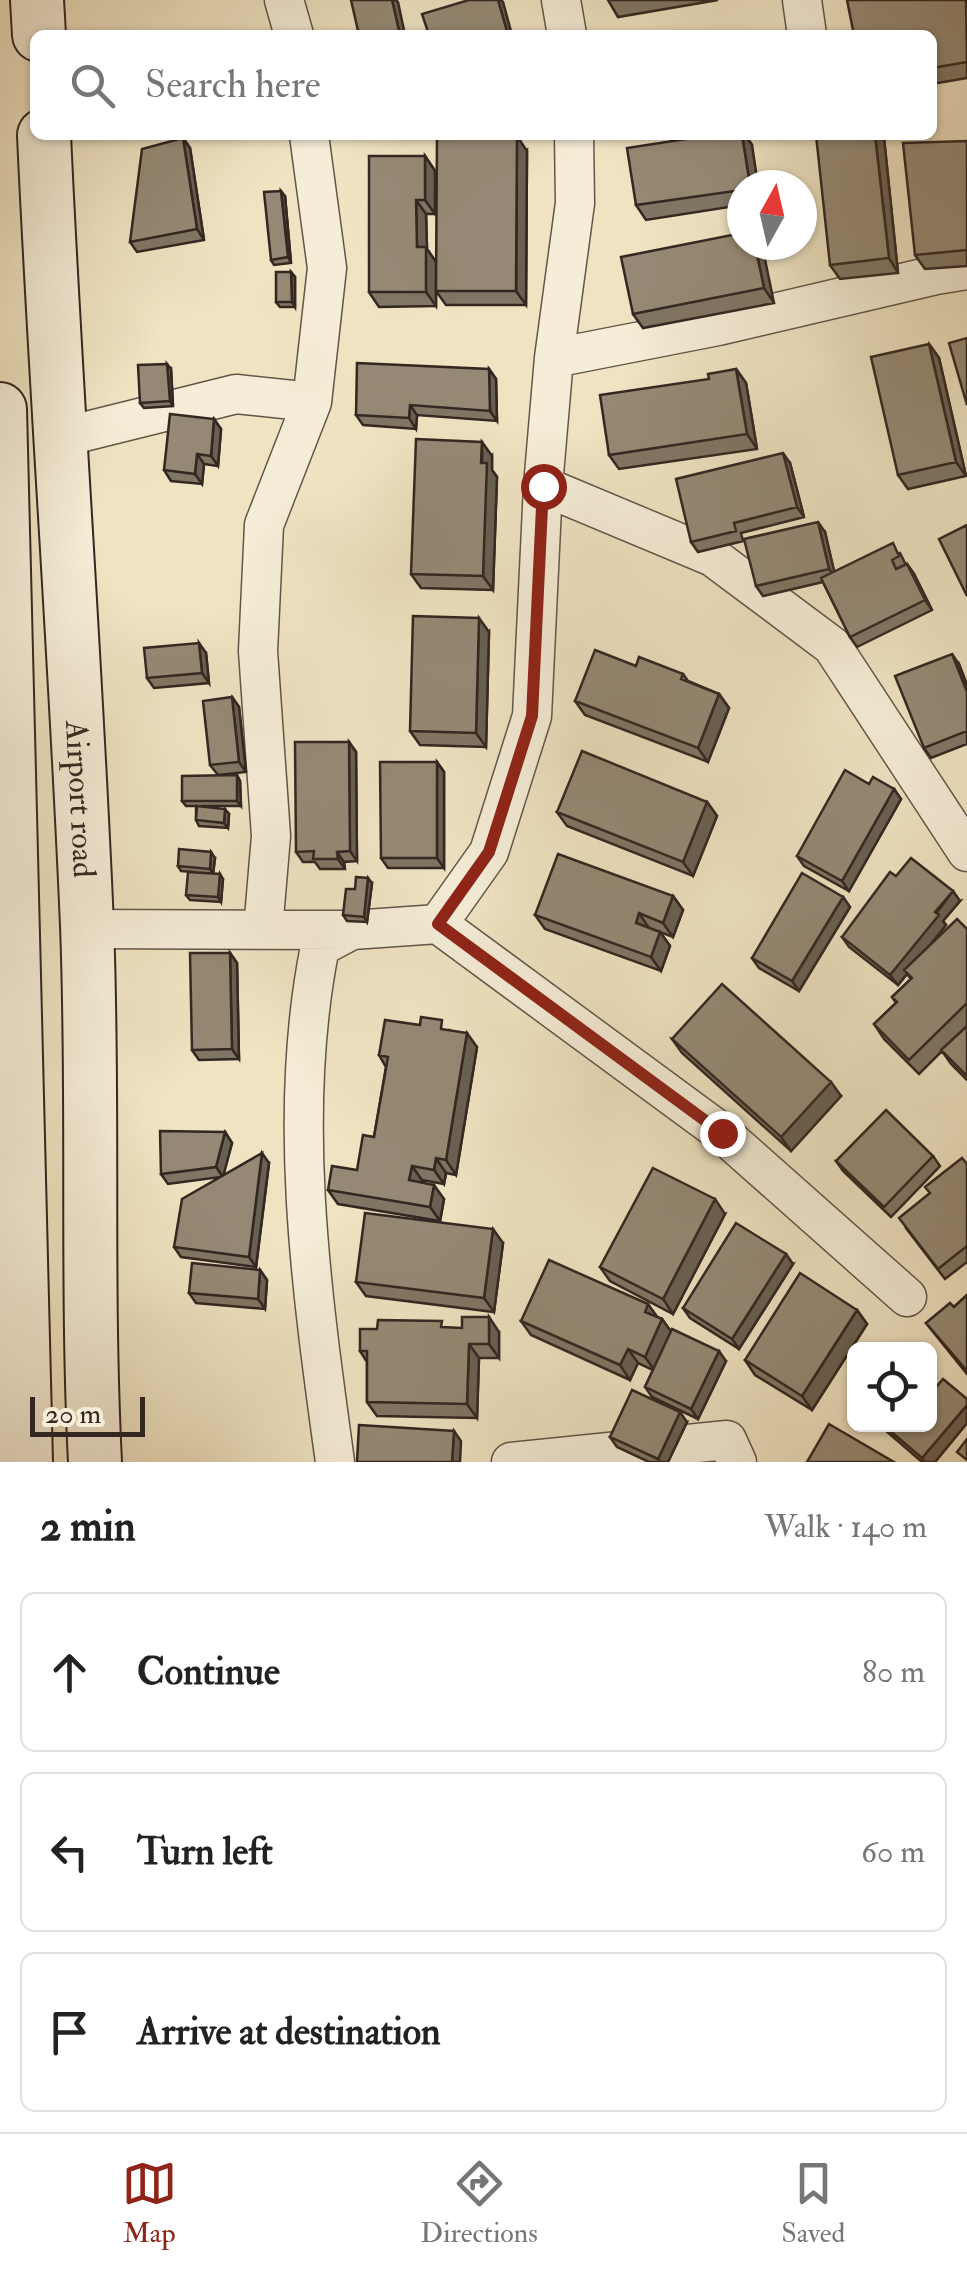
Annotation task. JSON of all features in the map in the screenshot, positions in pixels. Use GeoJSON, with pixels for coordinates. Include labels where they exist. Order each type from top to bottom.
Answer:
{"type":"FeatureCollection","features":[{"type":"Feature","properties":{"kind":"main road"},"geometry":{"type":"LineString","coordinates":[[37,0],[39,30]]}},
{"type":"Feature","properties":{"kind":"main road"},"geometry":{"type":"LineString","coordinates":[[0,44],[30,45]]}},
{"type":"Feature","properties":{"kind":"main road","name":"Airport road"},"geometry":{"type":"LineString","coordinates":[[44,140],[87,929],[95,1462]]}},
{"type":"Feature","properties":{"kind":"main road","name":"Airport road"},"geometry":{"type":"LineString","coordinates":[[0,409],[9,1166],[26,1462]]}},
{"type":"Feature","properties":{"kind":"street"},"geometry":{"type":"LineString","coordinates":[[284,0],[293,30]]}},
{"type":"Feature","properties":{"kind":"street"},"geometry":{"type":"LineString","coordinates":[[561,0],[566,30]]}},
{"type":"Feature","properties":{"kind":"street"},"geometry":{"type":"LineString","coordinates":[[802,0],[806,30]]}},
{"type":"Feature","properties":{"kind":"street"},"geometry":{"type":"LineString","coordinates":[[263,930],[271,836],[258,652],[264,525],[312,402],[327,268],[310,140]]}},
{"type":"Feature","properties":{"kind":"street"},"geometry":{"type":"LineString","coordinates":[[438,924],[489,852],[532,716],[543,486],[554,358],[575,203],[574,140]]}},
{"type":"Feature","properties":{"kind":"street"},"geometry":{"type":"LineString","coordinates":[[554,358],[967,270]]}},
{"type":"Feature","properties":{"kind":"street"},"geometry":{"type":"LineString","coordinates":[[63,437],[236,394],[312,402]]}},
{"type":"Feature","properties":{"kind":"street"},"geometry":{"type":"LineString","coordinates":[[543,486],[713,557],[832,646],[967,852]]}},
{"type":"Feature","properties":{"kind":"street"},"geometry":{"type":"LineString","coordinates":[[87,929],[352,930],[438,924],[722,1133],[906,1297]]}},
{"type":"Feature","properties":{"kind":"street"},"geometry":{"type":"LineString","coordinates":[[335,1462],[310,1275],[305,1092],[320,946],[352,930]]}},
{"type":"Feature","properties":{"kind":"street"},"geometry":{"type":"LineString","coordinates":[[511,1462],[727,1440],[737,1462]]}},
{"type":"Feature","properties":{"kind":"building"},"geometry":{"type":"Polygon","coordinates":[[[351,0],[392,0],[399,30],[358,30],[351,0]]]}},
{"type":"Feature","properties":{"kind":"building"},"geometry":{"type":"Polygon","coordinates":[[[469,0],[498,0],[507,30],[427,30],[422,14],[469,0]]]}},
{"type":"Feature","properties":{"kind":"building"},"geometry":{"type":"Polygon","coordinates":[[[847,0],[966,0],[967,62],[937,67],[937,30],[853,30],[847,0]]]}},
{"type":"Feature","properties":{"kind":"building"},"geometry":{"type":"Polygon","coordinates":[[[183,140],[197,229],[130,242],[142,149],[183,140]]]}},
{"type":"Feature","properties":{"kind":"building"},"geometry":{"type":"Polygon","coordinates":[[[437,140],[517,140],[516,291],[436,291],[437,140]]]}},
{"type":"Feature","properties":{"kind":"building"},"geometry":{"type":"Polygon","coordinates":[[[679,140],[743,140],[748,170],[727,170],[727,192],[636,205],[627,148],[679,140]]]}},
{"type":"Feature","properties":{"kind":"building"},"geometry":{"type":"Polygon","coordinates":[[[817,140],[876,140],[889,258],[830,265],[817,140]]]}},
{"type":"Feature","properties":{"kind":"building"},"geometry":{"type":"Polygon","coordinates":[[[967,141],[967,250],[915,255],[903,143],[967,141]]]}},
{"type":"Feature","properties":{"kind":"building"},"geometry":{"type":"Polygon","coordinates":[[[369,156],[425,156],[425,200],[416,200],[417,247],[426,247],[426,292],[369,292],[369,156]]]}},
{"type":"Feature","properties":{"kind":"building"},"geometry":{"type":"Polygon","coordinates":[[[281,191],[288,257],[271,260],[264,192],[281,191]]]}},
{"type":"Feature","properties":{"kind":"building"},"geometry":{"type":"Polygon","coordinates":[[[727,236],[727,260],[758,260],[764,288],[633,314],[621,257],[727,236]]]}},
{"type":"Feature","properties":{"kind":"building"},"geometry":{"type":"Polygon","coordinates":[[[276,272],[291,272],[292,302],[276,302],[276,272]]]}},
{"type":"Feature","properties":{"kind":"building"},"geometry":{"type":"Polygon","coordinates":[[[967,338],[967,405],[949,343],[967,338]]]}},
{"type":"Feature","properties":{"kind":"building"},"geometry":{"type":"Polygon","coordinates":[[[929,344],[956,462],[898,475],[871,357],[929,344]]]}},
{"type":"Feature","properties":{"kind":"building"},"geometry":{"type":"Polygon","coordinates":[[[357,363],[489,369],[490,411],[410,405],[409,418],[356,415],[357,363]]]}},
{"type":"Feature","properties":{"kind":"building"},"geometry":{"type":"Polygon","coordinates":[[[167,364],[170,401],[140,403],[138,365],[167,364]]]}},
{"type":"Feature","properties":{"kind":"building"},"geometry":{"type":"Polygon","coordinates":[[[736,369],[747,434],[609,455],[600,395],[709,379],[708,374],[736,369]]]}},
{"type":"Feature","properties":{"kind":"building"},"geometry":{"type":"Polygon","coordinates":[[[170,414],[214,419],[211,456],[197,454],[195,474],[164,470],[170,414]]]}},
{"type":"Feature","properties":{"kind":"building"},"geometry":{"type":"Polygon","coordinates":[[[416,439],[482,442],[481,463],[487,463],[483,576],[411,574],[416,439]]]}},
{"type":"Feature","properties":{"kind":"building"},"geometry":{"type":"Polygon","coordinates":[[[783,453],[797,507],[734,523],[736,531],[691,542],[676,479],[783,453]]]}},
{"type":"Feature","properties":{"kind":"building"},"geometry":{"type":"Polygon","coordinates":[[[818,522],[829,569],[756,586],[744,539],[818,522]]]}},
{"type":"Feature","properties":{"kind":"building"},"geometry":{"type":"Polygon","coordinates":[[[967,525],[967,596],[939,539],[967,525]]]}},
{"type":"Feature","properties":{"kind":"building"},"geometry":{"type":"Polygon","coordinates":[[[893,543],[899,556],[892,560],[896,569],[907,564],[925,600],[850,637],[821,578],[893,543]]]}},
{"type":"Feature","properties":{"kind":"building"},"geometry":{"type":"Polygon","coordinates":[[[413,616],[479,618],[476,733],[410,731],[413,616]]]}},
{"type":"Feature","properties":{"kind":"building"},"geometry":{"type":"Polygon","coordinates":[[[199,643],[202,673],[147,678],[144,648],[199,643]]]}},
{"type":"Feature","properties":{"kind":"building"},"geometry":{"type":"Polygon","coordinates":[[[595,650],[636,666],[639,657],[683,674],[681,679],[719,694],[698,748],[575,701],[595,650]]]}},
{"type":"Feature","properties":{"kind":"building"},"geometry":{"type":"Polygon","coordinates":[[[952,654],[967,692],[967,731],[924,748],[895,676],[952,654]]]}},
{"type":"Feature","properties":{"kind":"building"},"geometry":{"type":"Polygon","coordinates":[[[232,697],[239,762],[210,765],[203,701],[232,697]]]}},
{"type":"Feature","properties":{"kind":"building"},"geometry":{"type":"Polygon","coordinates":[[[295,742],[349,742],[350,851],[337,852],[338,859],[313,859],[314,851],[296,852],[295,742]]]}},
{"type":"Feature","properties":{"kind":"building"},"geometry":{"type":"Polygon","coordinates":[[[582,751],[707,802],[683,862],[557,812],[582,751]]]}},
{"type":"Feature","properties":{"kind":"building"},"geometry":{"type":"Polygon","coordinates":[[[380,762],[437,762],[437,858],[381,858],[380,762]]]}},
{"type":"Feature","properties":{"kind":"building"},"geometry":{"type":"Polygon","coordinates":[[[845,770],[869,784],[873,777],[894,789],[842,881],[797,856],[845,770]]]}},
{"type":"Feature","properties":{"kind":"building"},"geometry":{"type":"Polygon","coordinates":[[[237,775],[237,801],[182,801],[182,776],[237,775]]]}},
{"type":"Feature","properties":{"kind":"building"},"geometry":{"type":"Polygon","coordinates":[[[197,806],[225,809],[224,823],[196,820],[197,806]]]}},
{"type":"Feature","properties":{"kind":"building"},"geometry":{"type":"Polygon","coordinates":[[[179,849],[211,852],[210,869],[178,866],[179,849]]]}},
{"type":"Feature","properties":{"kind":"building"},"geometry":{"type":"Polygon","coordinates":[[[558,854],[673,896],[663,923],[639,913],[636,923],[660,932],[651,957],[535,915],[558,854]]]}},
{"type":"Feature","properties":{"kind":"building"},"geometry":{"type":"Polygon","coordinates":[[[911,858],[953,891],[935,912],[939,915],[890,975],[842,937],[890,872],[896,876],[911,858]]]}},
{"type":"Feature","properties":{"kind":"building"},"geometry":{"type":"Polygon","coordinates":[[[188,872],[220,874],[218,897],[186,895],[188,872]]]}},
{"type":"Feature","properties":{"kind":"building"},"geometry":{"type":"Polygon","coordinates":[[[802,873],[843,897],[792,981],[752,958],[802,873]]]}},
{"type":"Feature","properties":{"kind":"building"},"geometry":{"type":"Polygon","coordinates":[[[356,877],[368,878],[364,917],[343,915],[346,889],[355,889],[356,877]]]}},
{"type":"Feature","properties":{"kind":"building"},"geometry":{"type":"Polygon","coordinates":[[[957,919],[967,929],[967,1003],[909,1060],[874,1024],[897,1002],[892,997],[912,978],[904,970],[957,919]]]}},
{"type":"Feature","properties":{"kind":"building"},"geometry":{"type":"Polygon","coordinates":[[[190,953],[230,953],[232,1049],[192,1050],[190,953]]]}},
{"type":"Feature","properties":{"kind":"building"},"geometry":{"type":"Polygon","coordinates":[[[722,984],[831,1082],[781,1137],[672,1039],[722,984]]]}},
{"type":"Feature","properties":{"kind":"building"},"geometry":{"type":"Polygon","coordinates":[[[421,1017],[442,1020],[441,1029],[467,1033],[446,1160],[436,1158],[434,1170],[412,1166],[409,1180],[434,1185],[430,1207],[328,1190],[332,1166],[357,1170],[363,1135],[374,1137],[388,1057],[379,1055],[385,1020],[420,1025],[421,1017]]]}},
{"type":"Feature","properties":{"kind":"building"},"geometry":{"type":"Polygon","coordinates":[[[967,1026],[967,1076],[941,1050],[967,1026]]]}},
{"type":"Feature","properties":{"kind":"building"},"geometry":{"type":"Polygon","coordinates":[[[886,1110],[933,1156],[884,1207],[836,1161],[886,1110]]]}},
{"type":"Feature","properties":{"kind":"building"},"geometry":{"type":"Polygon","coordinates":[[[160,1131],[225,1132],[216,1167],[161,1174],[160,1131]]]}},
{"type":"Feature","properties":{"kind":"building"},"geometry":{"type":"Polygon","coordinates":[[[262,1153],[249,1257],[174,1247],[182,1199],[262,1153]]]}},
{"type":"Feature","properties":{"kind":"building"},"geometry":{"type":"Polygon","coordinates":[[[962,1158],[967,1164],[967,1246],[938,1269],[899,1218],[930,1193],[925,1187],[962,1158]]]}},
{"type":"Feature","properties":{"kind":"building"},"geometry":{"type":"Polygon","coordinates":[[[653,1168],[715,1199],[663,1299],[600,1267],[653,1168]]]}},
{"type":"Feature","properties":{"kind":"building"},"geometry":{"type":"Polygon","coordinates":[[[365,1213],[493,1229],[484,1298],[356,1282],[365,1213]]]}},
{"type":"Feature","properties":{"kind":"building"},"geometry":{"type":"Polygon","coordinates":[[[736,1223],[786,1254],[732,1339],[683,1308],[736,1223]]]}},
{"type":"Feature","properties":{"kind":"building"},"geometry":{"type":"Polygon","coordinates":[[[549,1260],[648,1304],[645,1312],[662,1319],[645,1357],[628,1349],[620,1365],[521,1321],[549,1260]]]}},
{"type":"Feature","properties":{"kind":"building"},"geometry":{"type":"Polygon","coordinates":[[[192,1263],[260,1270],[258,1299],[189,1293],[192,1263]]]}},
{"type":"Feature","properties":{"kind":"building"},"geometry":{"type":"Polygon","coordinates":[[[800,1273],[857,1310],[802,1396],[745,1360],[800,1273]]]}},
{"type":"Feature","properties":{"kind":"building"},"geometry":{"type":"Polygon","coordinates":[[[967,1295],[967,1371],[926,1323],[967,1295]]]}},
{"type":"Feature","properties":{"kind":"building"},"geometry":{"type":"Polygon","coordinates":[[[462,1317],[489,1317],[489,1344],[469,1344],[467,1404],[367,1402],[367,1351],[360,1351],[360,1329],[377,1329],[378,1320],[442,1321],[441,1327],[462,1328],[462,1317]]]}},
{"type":"Feature","properties":{"kind":"building"},"geometry":{"type":"Polygon","coordinates":[[[672,1329],[719,1351],[691,1409],[645,1387],[672,1329]]]}},
{"type":"Feature","properties":{"kind":"building"},"geometry":{"type":"Polygon","coordinates":[[[943,1379],[967,1399],[967,1405],[922,1458],[891,1432],[937,1432],[937,1386],[943,1379]]]}},
{"type":"Feature","properties":{"kind":"building"},"geometry":{"type":"Polygon","coordinates":[[[632,1390],[680,1412],[658,1459],[610,1437],[632,1390]]]}},
{"type":"Feature","properties":{"kind":"building"},"geometry":{"type":"Polygon","coordinates":[[[829,1424],[894,1462],[807,1462],[829,1424]]]}},
{"type":"Feature","properties":{"kind":"building"},"geometry":{"type":"Polygon","coordinates":[[[359,1425],[454,1431],[452,1462],[357,1462],[359,1425]]]}},
{"type":"Feature","properties":{"kind":"building"},"geometry":{"type":"Polygon","coordinates":[[[967,1439],[967,1460],[957,1452],[967,1439]]]}},
{"type":"Feature","properties":{"kind":"route"},"geometry":{"type":"LineString","coordinates":[[543,486],[532,716],[489,852],[438,924],[722,1133]]}}]}
